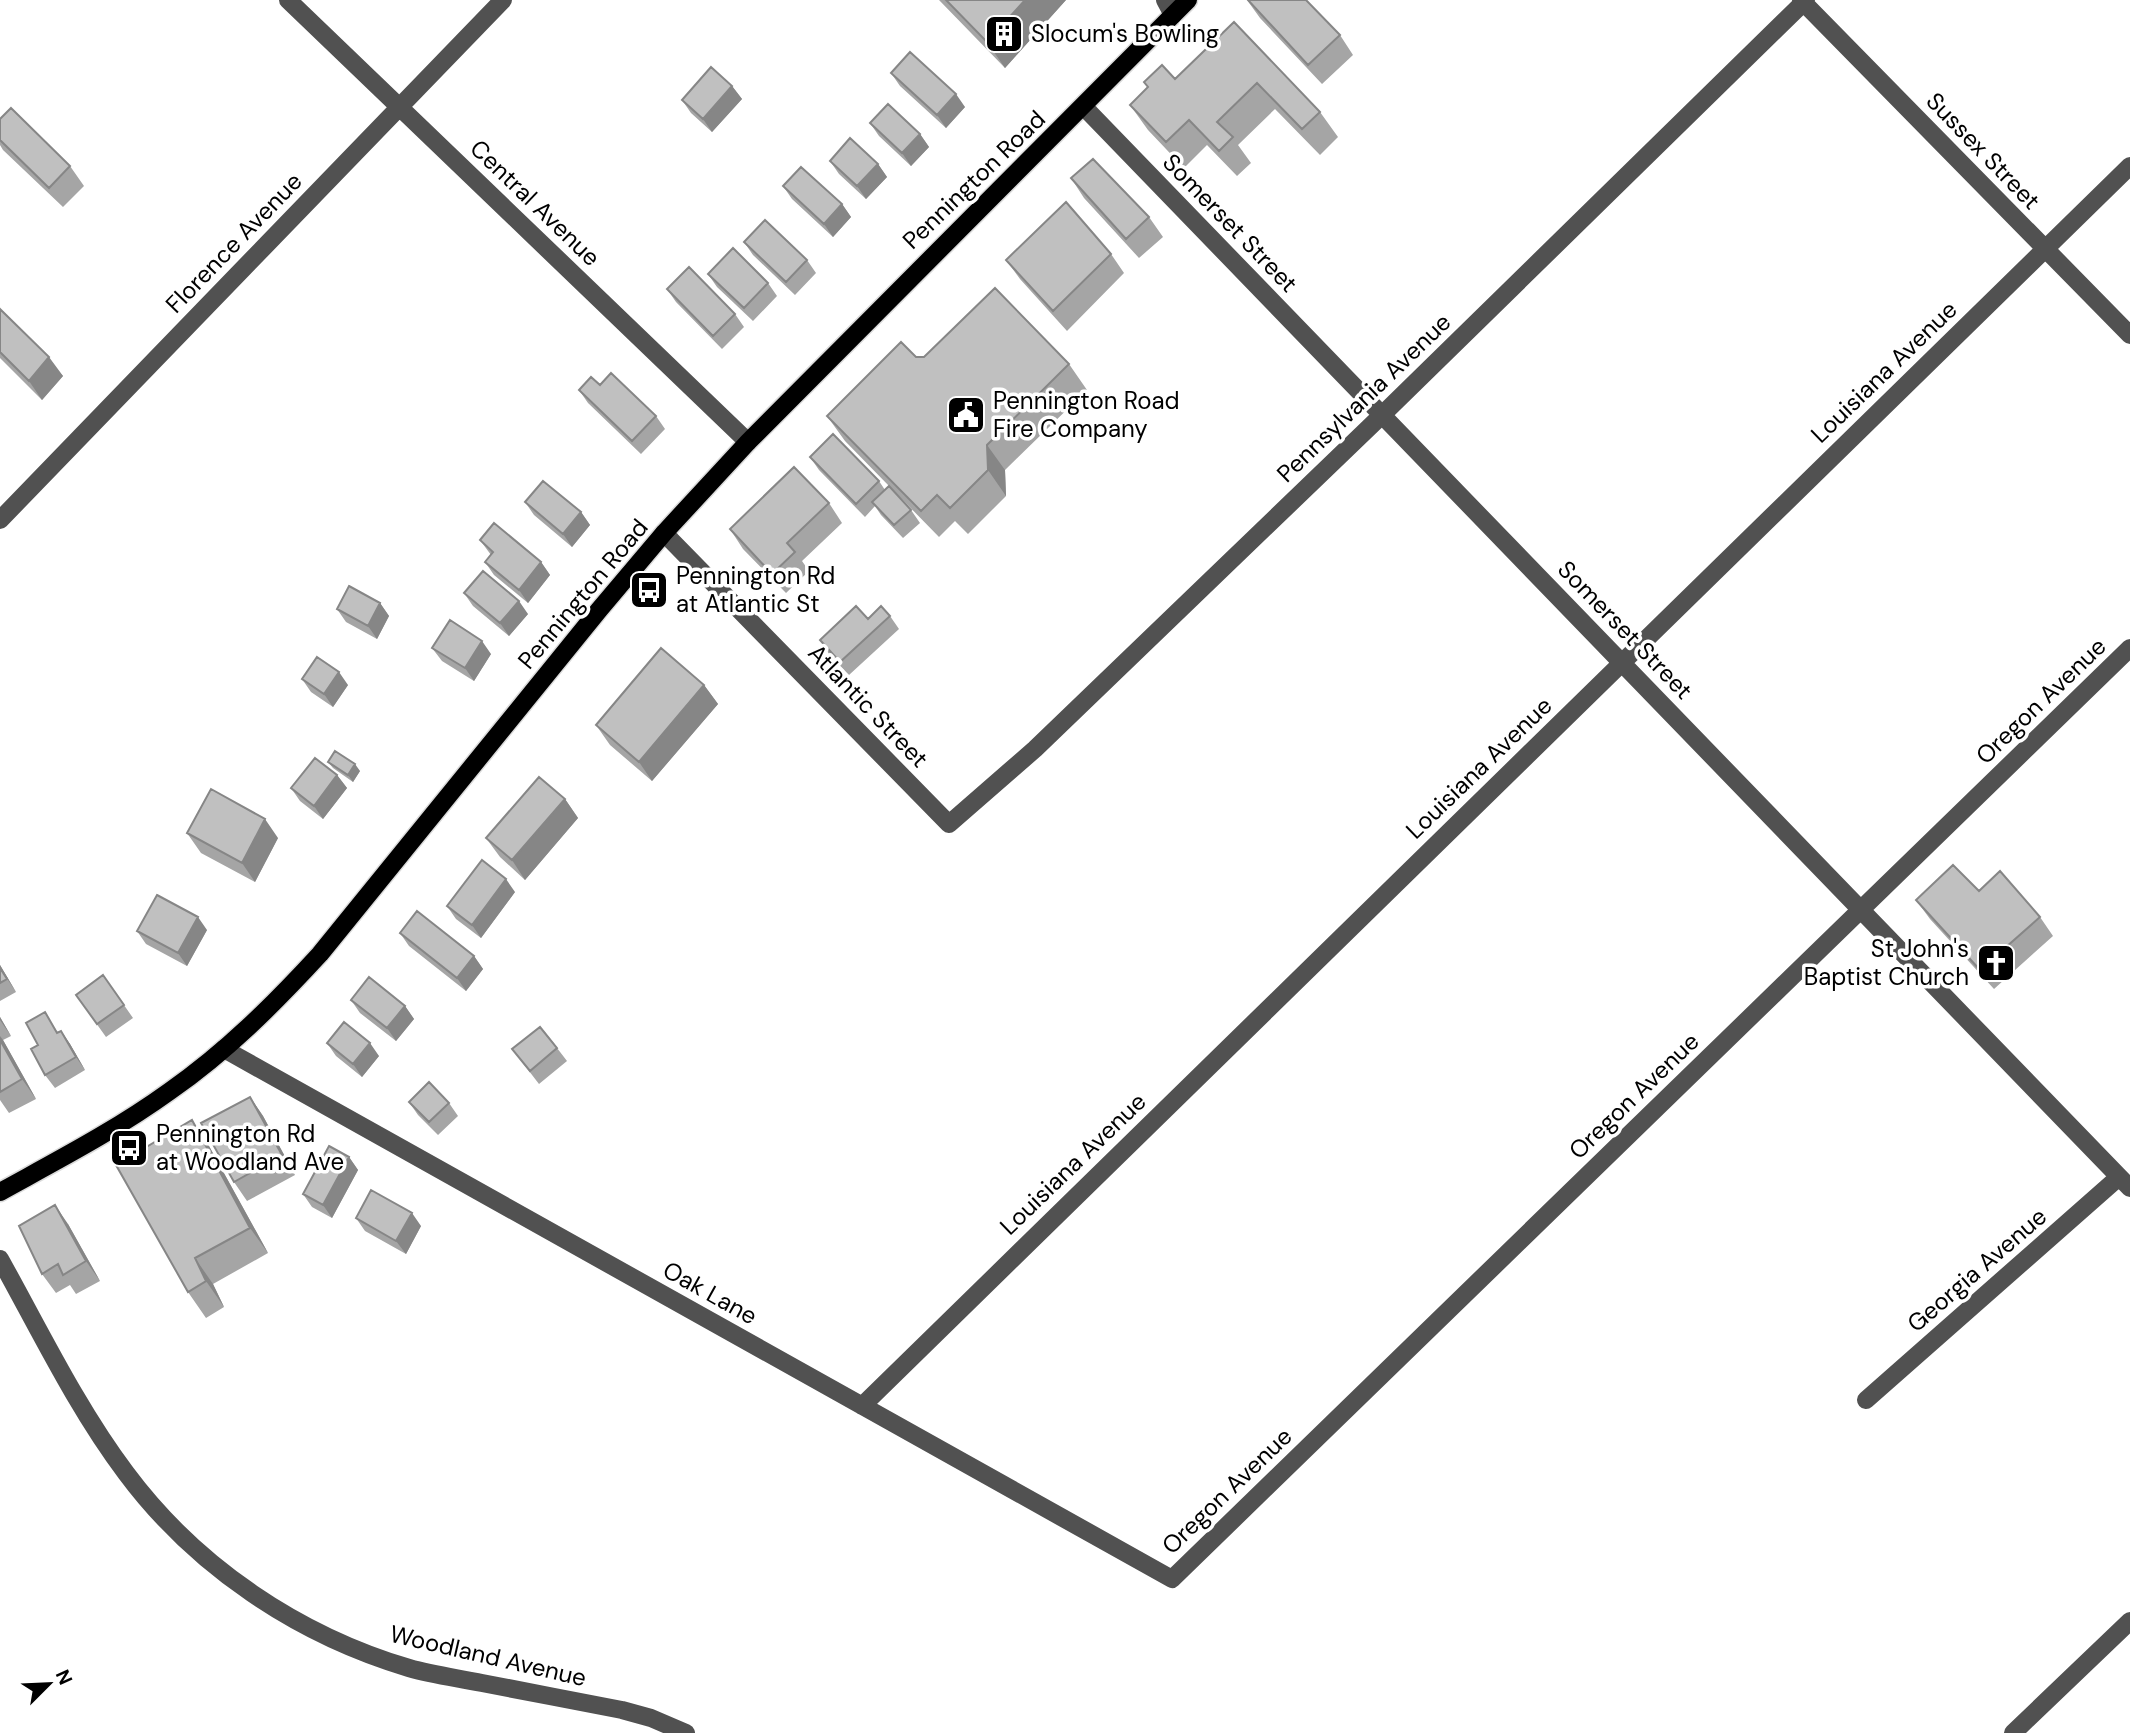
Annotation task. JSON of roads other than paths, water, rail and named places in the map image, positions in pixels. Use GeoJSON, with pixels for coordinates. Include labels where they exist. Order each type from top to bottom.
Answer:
{"type":"FeatureCollection","features":[{"type":"Feature","properties":{"kind":"main road","name":"Pennington Road"},"geometry":{"type":"LineString","coordinates":[[0,1192],[107,1133],[171,1090],[224,1049],[278,1000],[320,954],[664,533],[748,442],[934,253],[1084,107],[1169,8],[1188,0]]}},
{"type":"Feature","properties":{"kind":"street","name":"Central Avenue"},"geometry":{"type":"LineString","coordinates":[[288,0],[748,442]]}},
{"type":"Feature","properties":{"kind":"street","name":"Florence Avenue"},"geometry":{"type":"LineString","coordinates":[[0,520],[503,0]]}},
{"type":"Feature","properties":{"kind":"street","name":"Sussex Street"},"geometry":{"type":"LineString","coordinates":[[1803,1],[2130,335]]}},
{"type":"Feature","properties":{"kind":"street","name":"Pennsylvania Avenue"},"geometry":{"type":"LineString","coordinates":[[949,824],[1035,749],[1382,415],[1803,1]]}},
{"type":"Feature","properties":{"kind":"street","name":"Somerset Street"},"geometry":{"type":"LineString","coordinates":[[1084,107],[2125,1183]]}},
{"type":"Feature","properties":{"kind":"street","name":"Louisiana Avenue"},"geometry":{"type":"LineString","coordinates":[[862,1406],[2130,166]]}},
{"type":"Feature","properties":{"kind":"street","name":"Atlantic Street"},"geometry":{"type":"LineString","coordinates":[[664,533],[949,824]]}},
{"type":"Feature","properties":{"kind":"street","name":"Oregon Avenue"},"geometry":{"type":"LineString","coordinates":[[1172,1579],[2130,648]]}},
{"type":"Feature","properties":{"kind":"street","name":"Oak Lane"},"geometry":{"type":"LineString","coordinates":[[224,1049],[1172,1579]]}},
{"type":"Feature","properties":{"kind":"street","name":"Georgia Avenue"},"geometry":{"type":"LineString","coordinates":[[1866,1401],[2125,1183]]}},
{"type":"Feature","properties":{"kind":"street","name":"Woodland Avenue"},"geometry":{"type":"LineString","coordinates":[[0,1259],[95,1428],[127,1474],[170,1525],[212,1563],[257,1597],[306,1626],[358,1650],[411,1669],[622,1710],[686,1733]]}},
{"type":"Feature","properties":{"kind":"street"},"geometry":{"type":"LineString","coordinates":[[2013,1733],[2130,1621]]}},
{"type":"Feature","properties":{"kind":"place","name":"Slocum's Bowling"},"geometry":{"type":"Point","coordinates":[1004,34]}},
{"type":"Feature","properties":{"kind":"place","name":"Pennington Road Fire Company"},"geometry":{"type":"Point","coordinates":[966,415]}},
{"type":"Feature","properties":{"kind":"place","name":"Pennington Rd at Atlantic St"},"geometry":{"type":"Point","coordinates":[649,590]}},
{"type":"Feature","properties":{"kind":"place","name":"St John's Baptist Church"},"geometry":{"type":"Point","coordinates":[1996,963]}},
{"type":"Feature","properties":{"kind":"place","name":"Pennington Rd at Woodland Ave"},"geometry":{"type":"Point","coordinates":[129,1148]}}]}
